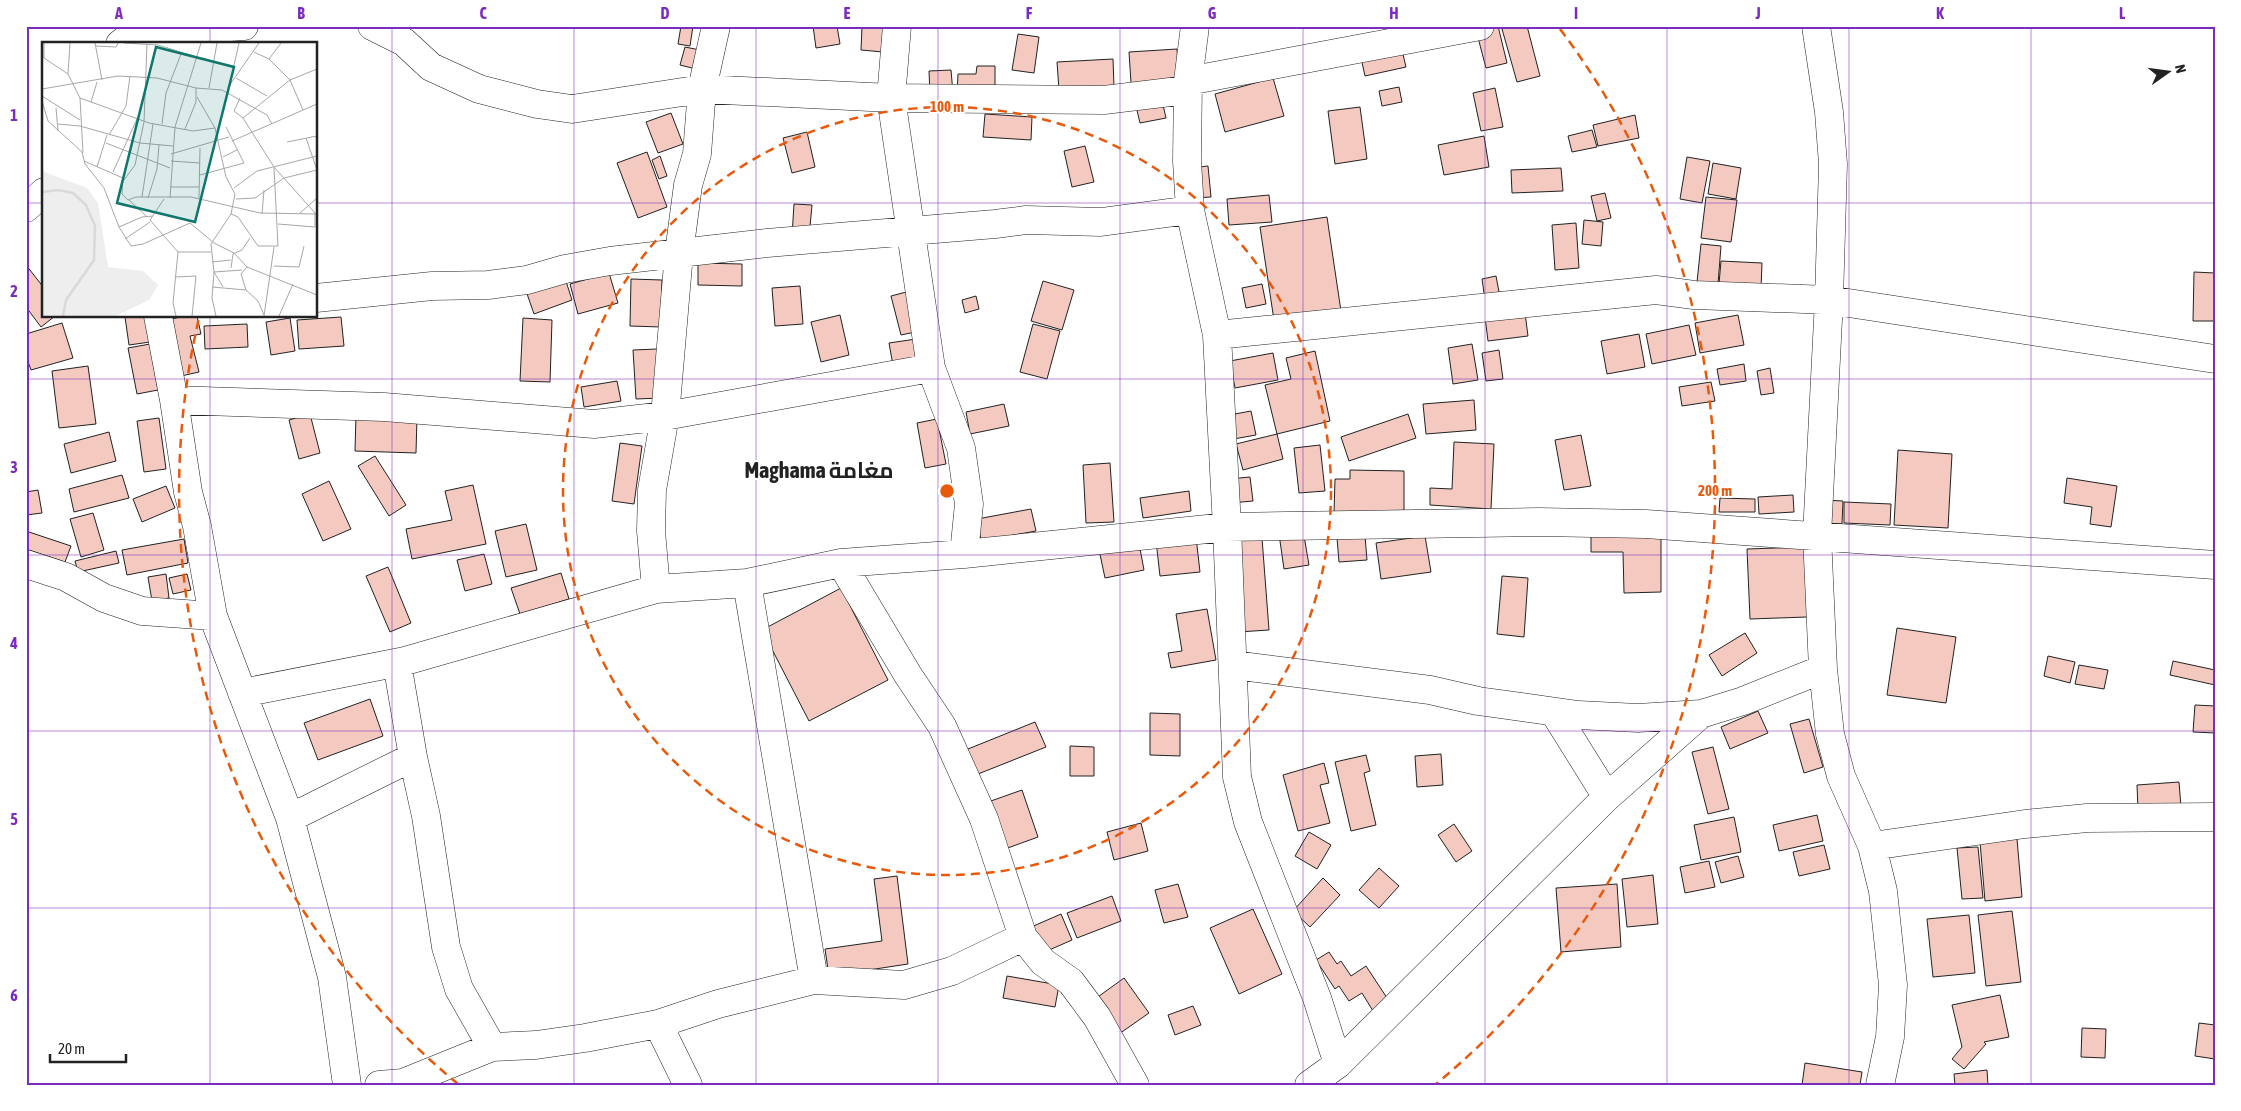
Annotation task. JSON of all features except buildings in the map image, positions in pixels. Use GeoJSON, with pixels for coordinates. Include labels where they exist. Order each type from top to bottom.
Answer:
{"type":"FeatureCollection","features":[{"type":"Feature","properties":{"kind":"street"},"geometry":{"type":"LineString","coordinates":[[123,42],[133,34],[244,26]]}},
{"type":"Feature","properties":{"kind":"street"},"geometry":{"type":"LineString","coordinates":[[372,26],[404,42],[430,67],[479,89],[537,104],[572,109],[702,89],[891,98],[1104,100],[1188,86],[1480,26]]}},
{"type":"Feature","properties":{"kind":"street"},"geometry":{"type":"LineString","coordinates":[[656,589],[650,532],[652,490],[665,416],[679,254],[688,185],[697,154],[702,89],[716,26]]}},
{"type":"Feature","properties":{"kind":"street"},"geometry":{"type":"LineString","coordinates":[[897,26],[891,98],[931,368],[961,448],[969,504],[964,554]]}},
{"type":"Feature","properties":{"kind":"street"},"geometry":{"type":"LineString","coordinates":[[1195,26],[1188,86],[1187,161],[1190,210],[1217,335],[1237,777],[1248,822],[1317,998],[1338,1064]]}},
{"type":"Feature","properties":{"kind":"street"},"geometry":{"type":"LineString","coordinates":[[1816,26],[1829,112],[1833,164],[1829,300],[1817,535],[1823,669],[1830,734],[1841,776],[1872,846],[1883,891],[1893,985],[1890,1038],[1880,1085]]}},
{"type":"Feature","properties":{"kind":"street"},"geometry":{"type":"LineString","coordinates":[[26,208],[42,194]]}},
{"type":"Feature","properties":{"kind":"street"},"geometry":{"type":"LineString","coordinates":[[318,298],[432,286],[488,286],[526,280],[565,269],[767,243],[912,232],[1026,220],[1101,222],[1190,210]]}},
{"type":"Feature","properties":{"kind":"street"},"geometry":{"type":"LineString","coordinates":[[1217,335],[1656,290],[1694,295],[1829,300],[2215,359]]}},
{"type":"Feature","properties":{"kind":"street"},"geometry":{"type":"LineString","coordinates":[[158,318],[174,400],[188,492],[213,616],[290,818],[332,977],[347,1085]]}},
{"type":"Feature","properties":{"kind":"street"},"geometry":{"type":"LineString","coordinates":[[174,400],[384,406],[594,424],[665,416],[931,368]]}},
{"type":"Feature","properties":{"kind":"street"},"geometry":{"type":"LineString","coordinates":[[242,693],[397,663],[656,589],[747,583],[841,563],[964,554],[1227,527],[1539,522],[1646,524],[2215,565]]}},
{"type":"Feature","properties":{"kind":"street"},"geometry":{"type":"LineString","coordinates":[[841,563],[908,674],[942,726],[984,819],[1023,937],[1043,962],[1071,982],[1097,1016],[1135,1085]]}},
{"type":"Feature","properties":{"kind":"street"},"geometry":{"type":"LineString","coordinates":[[26,564],[66,577],[104,598],[142,611],[213,616]]}},
{"type":"Feature","properties":{"kind":"street"},"geometry":{"type":"LineString","coordinates":[[747,583],[814,980]]}},
{"type":"Feature","properties":{"kind":"street"},"geometry":{"type":"LineString","coordinates":[[397,663],[413,758],[426,816],[446,947],[459,989],[492,1047]]}},
{"type":"Feature","properties":{"kind":"street"},"geometry":{"type":"LineString","coordinates":[[1233,665],[1430,690],[1478,701],[1578,716],[1638,718],[1701,714],[1742,701],[1823,669]]}},
{"type":"Feature","properties":{"kind":"street"},"geometry":{"type":"LineString","coordinates":[[1554,712],[1607,797]]}},
{"type":"Feature","properties":{"kind":"street"},"geometry":{"type":"LineString","coordinates":[[1309,1085],[1338,1064],[1607,797],[1701,714]]}},
{"type":"Feature","properties":{"kind":"street"},"geometry":{"type":"LineString","coordinates":[[290,818],[413,758]]}},
{"type":"Feature","properties":{"kind":"street"},"geometry":{"type":"LineString","coordinates":[[1872,846],[2025,824],[2086,818],[2215,816]]}},
{"type":"Feature","properties":{"kind":"street"},"geometry":{"type":"LineString","coordinates":[[379,1085],[403,1083],[492,1047],[536,1045],[658,1024],[718,1004],[814,980],[904,985],[952,971],[1023,937]]}},
{"type":"Feature","properties":{"kind":"street"},"geometry":{"type":"LineString","coordinates":[[658,1024],[688,1085]]}},
{"type":"Feature","properties":{"kind":"district","name":"Maghama مغامة"},"geometry":{"type":"Point","coordinates":[819,470]}}]}
